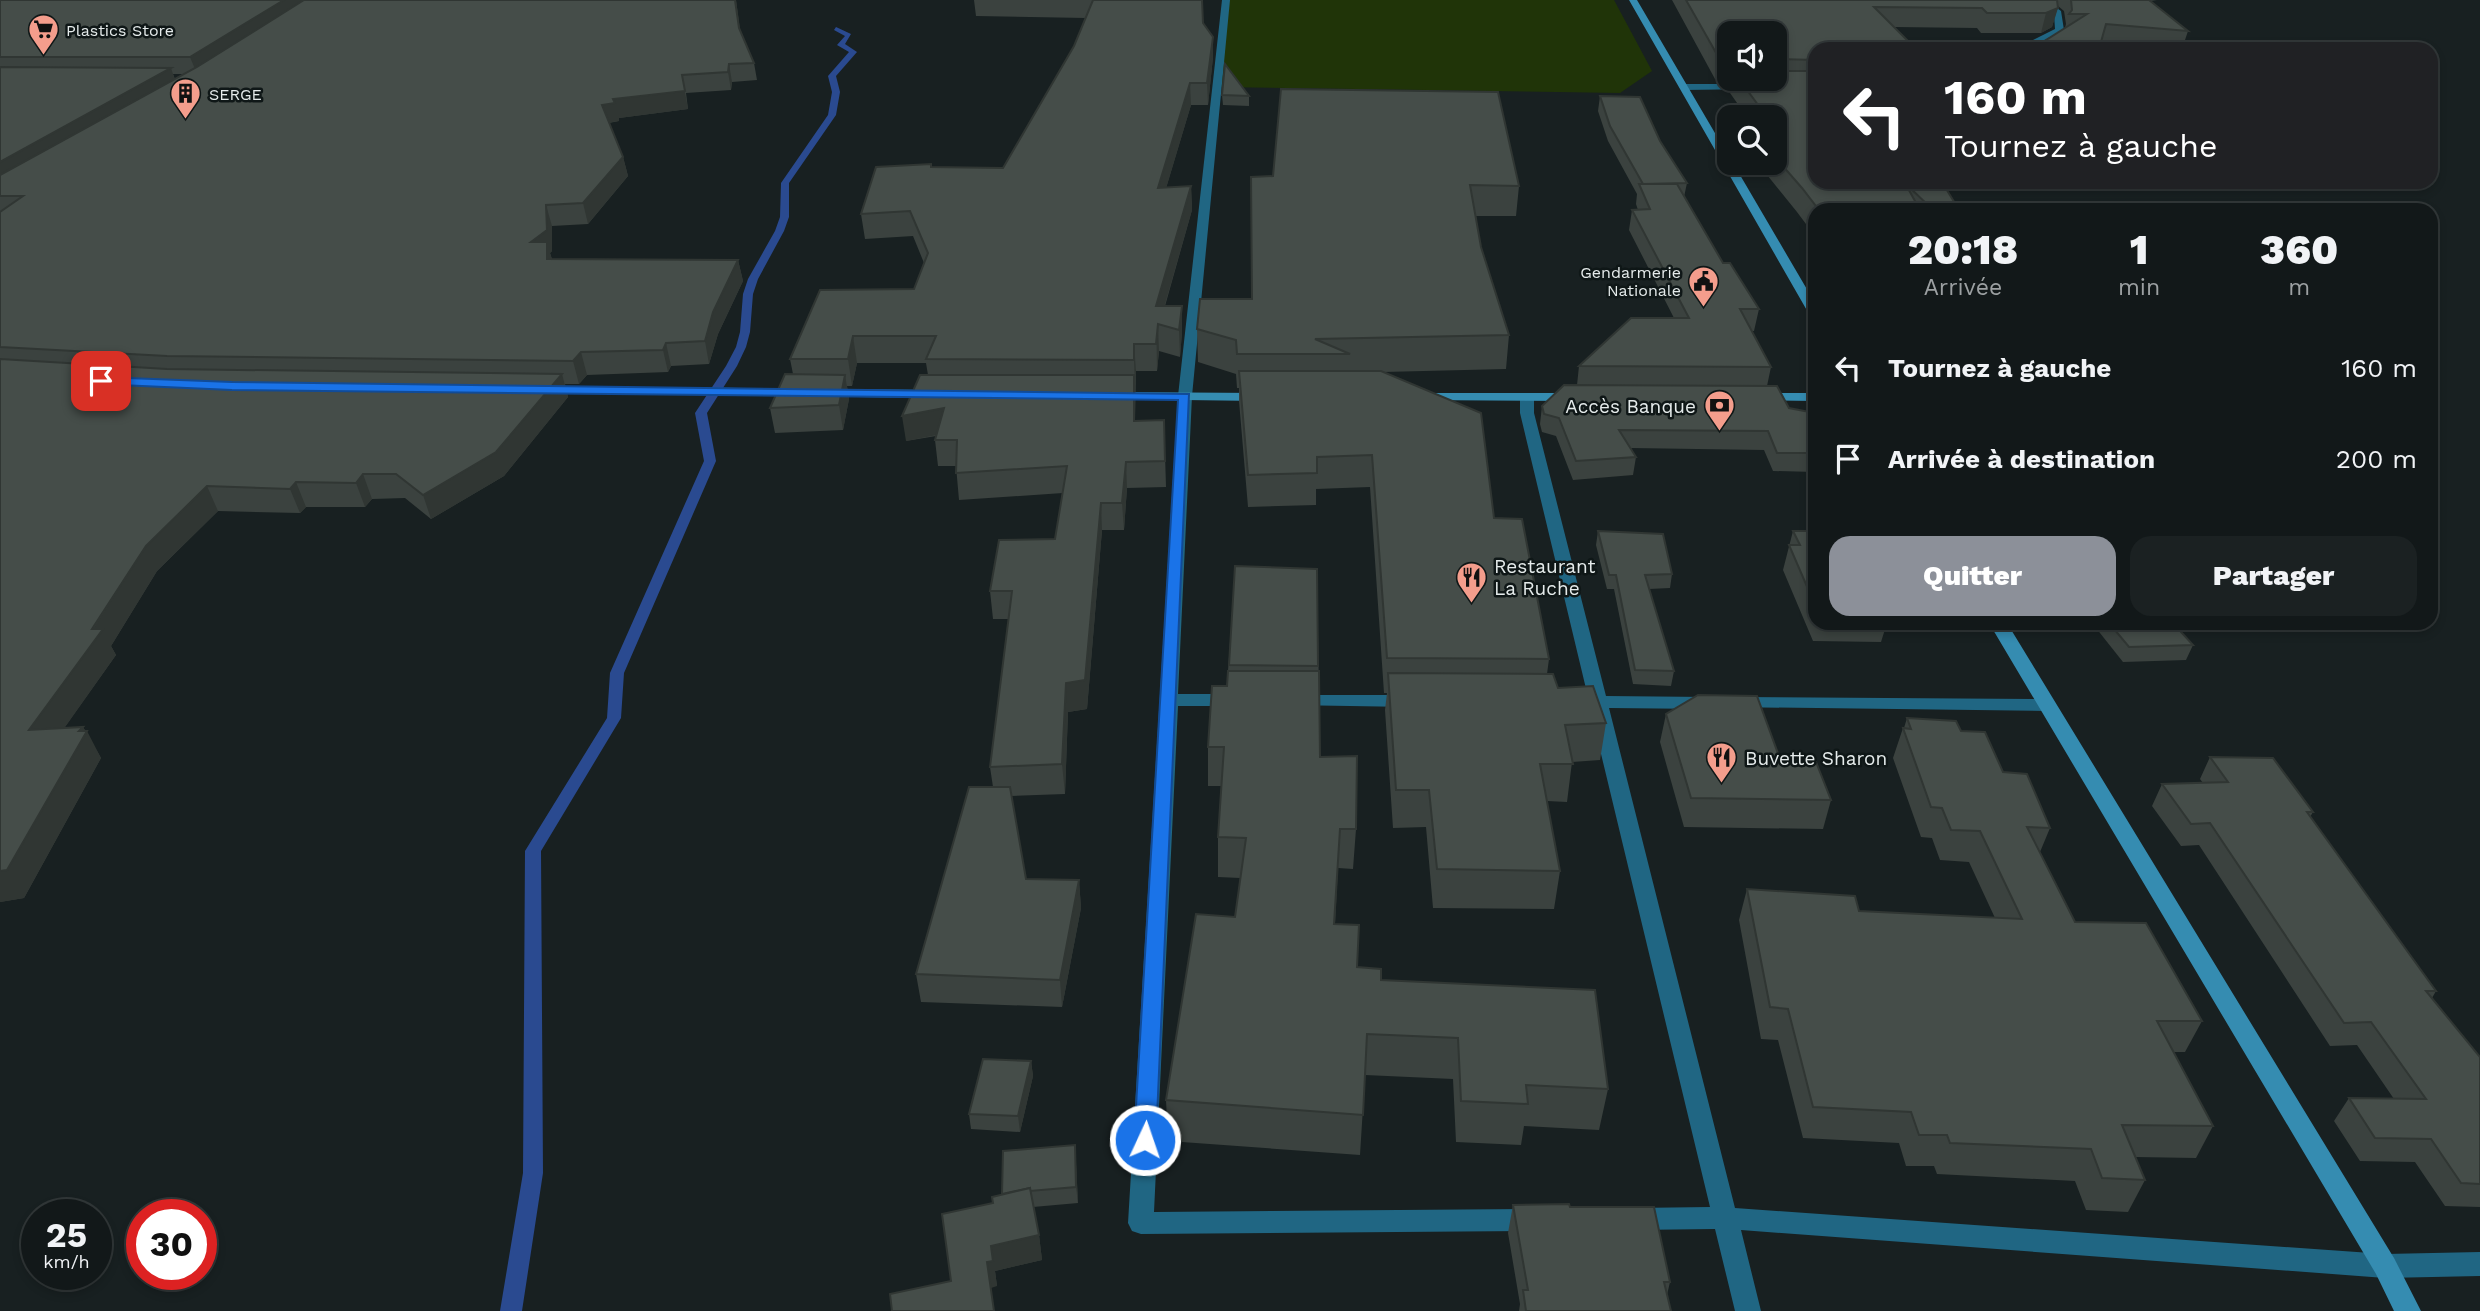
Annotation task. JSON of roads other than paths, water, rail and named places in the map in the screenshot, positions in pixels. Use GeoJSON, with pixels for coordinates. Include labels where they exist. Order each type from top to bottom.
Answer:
{"type":"FeatureCollection","features":[{"type":"Feature","properties":{"kind":"main road"},"geometry":{"type":"LineString","coordinates":[[1633,0],[1808,302]]}},
{"type":"Feature","properties":{"kind":"main road"},"geometry":{"type":"LineString","coordinates":[[533,390],[953,394]]}},
{"type":"Feature","properties":{"kind":"main road"},"geometry":{"type":"LineString","coordinates":[[1103,396],[1281,397]]}},
{"type":"Feature","properties":{"kind":"main road"},"geometry":{"type":"LineString","coordinates":[[1404,397],[1595,397]]}},
{"type":"Feature","properties":{"kind":"main road"},"geometry":{"type":"LineString","coordinates":[[1746,397],[1808,397]]}},
{"type":"Feature","properties":{"kind":"main road"},"geometry":{"type":"LineString","coordinates":[[2002,630],[2385,1266],[2408,1311]]}},
{"type":"Feature","properties":{"kind":"street"},"geometry":{"type":"LineString","coordinates":[[1226,0],[1185,396],[1141,1223],[1558,1219]]}},
{"type":"Feature","properties":{"kind":"street"},"geometry":{"type":"LineString","coordinates":[[2035,42],[2060,30],[2058,13],[2042,0]]}},
{"type":"Feature","properties":{"kind":"street"},"geometry":{"type":"LineString","coordinates":[[1685,87],[1717,87]]}},
{"type":"Feature","properties":{"kind":"street"},"geometry":{"type":"LineString","coordinates":[[1527,397],[1528,414],[1748,1311]]}},
{"type":"Feature","properties":{"kind":"street"},"geometry":{"type":"LineString","coordinates":[[1169,700],[1252,700]]}},
{"type":"Feature","properties":{"kind":"street"},"geometry":{"type":"LineString","coordinates":[[1280,701],[1432,701]]}},
{"type":"Feature","properties":{"kind":"street"},"geometry":{"type":"LineString","coordinates":[[1571,702],[2048,705]]}},
{"type":"Feature","properties":{"kind":"street"},"geometry":{"type":"LineString","coordinates":[[1614,1219],[1725,1218],[2385,1266],[2480,1264]]}},
{"type":"Feature","properties":{"kind":"waterway"},"geometry":{"type":"LineString","coordinates":[[511,1311],[533,1173],[533,851],[614,718],[617,673],[710,461],[701,413],[741,347],[748,294],[753,279],[780,231],[784,217],[785,183],[832,115],[836,92],[832,76],[853,52],[841,45],[849,35],[836,29]]}},
{"type":"Feature","properties":{"kind":"place","name":"Plastics Store"},"geometry":{"type":"Point","coordinates":[43,57]}},
{"type":"Feature","properties":{"kind":"place","name":"SERGE"},"geometry":{"type":"Point","coordinates":[186,121]}},
{"type":"Feature","properties":{"kind":"place","name":"Gendarmerie Nationale"},"geometry":{"type":"Point","coordinates":[1704,308]}},
{"type":"Feature","properties":{"kind":"place","name":"Accès Banque"},"geometry":{"type":"Point","coordinates":[1719,433]}},
{"type":"Feature","properties":{"kind":"place","name":"Restaurant La Ruche"},"geometry":{"type":"Point","coordinates":[1471,604]}},
{"type":"Feature","properties":{"kind":"place","name":"Buvette Sharon"},"geometry":{"type":"Point","coordinates":[1722,785]}}]}
